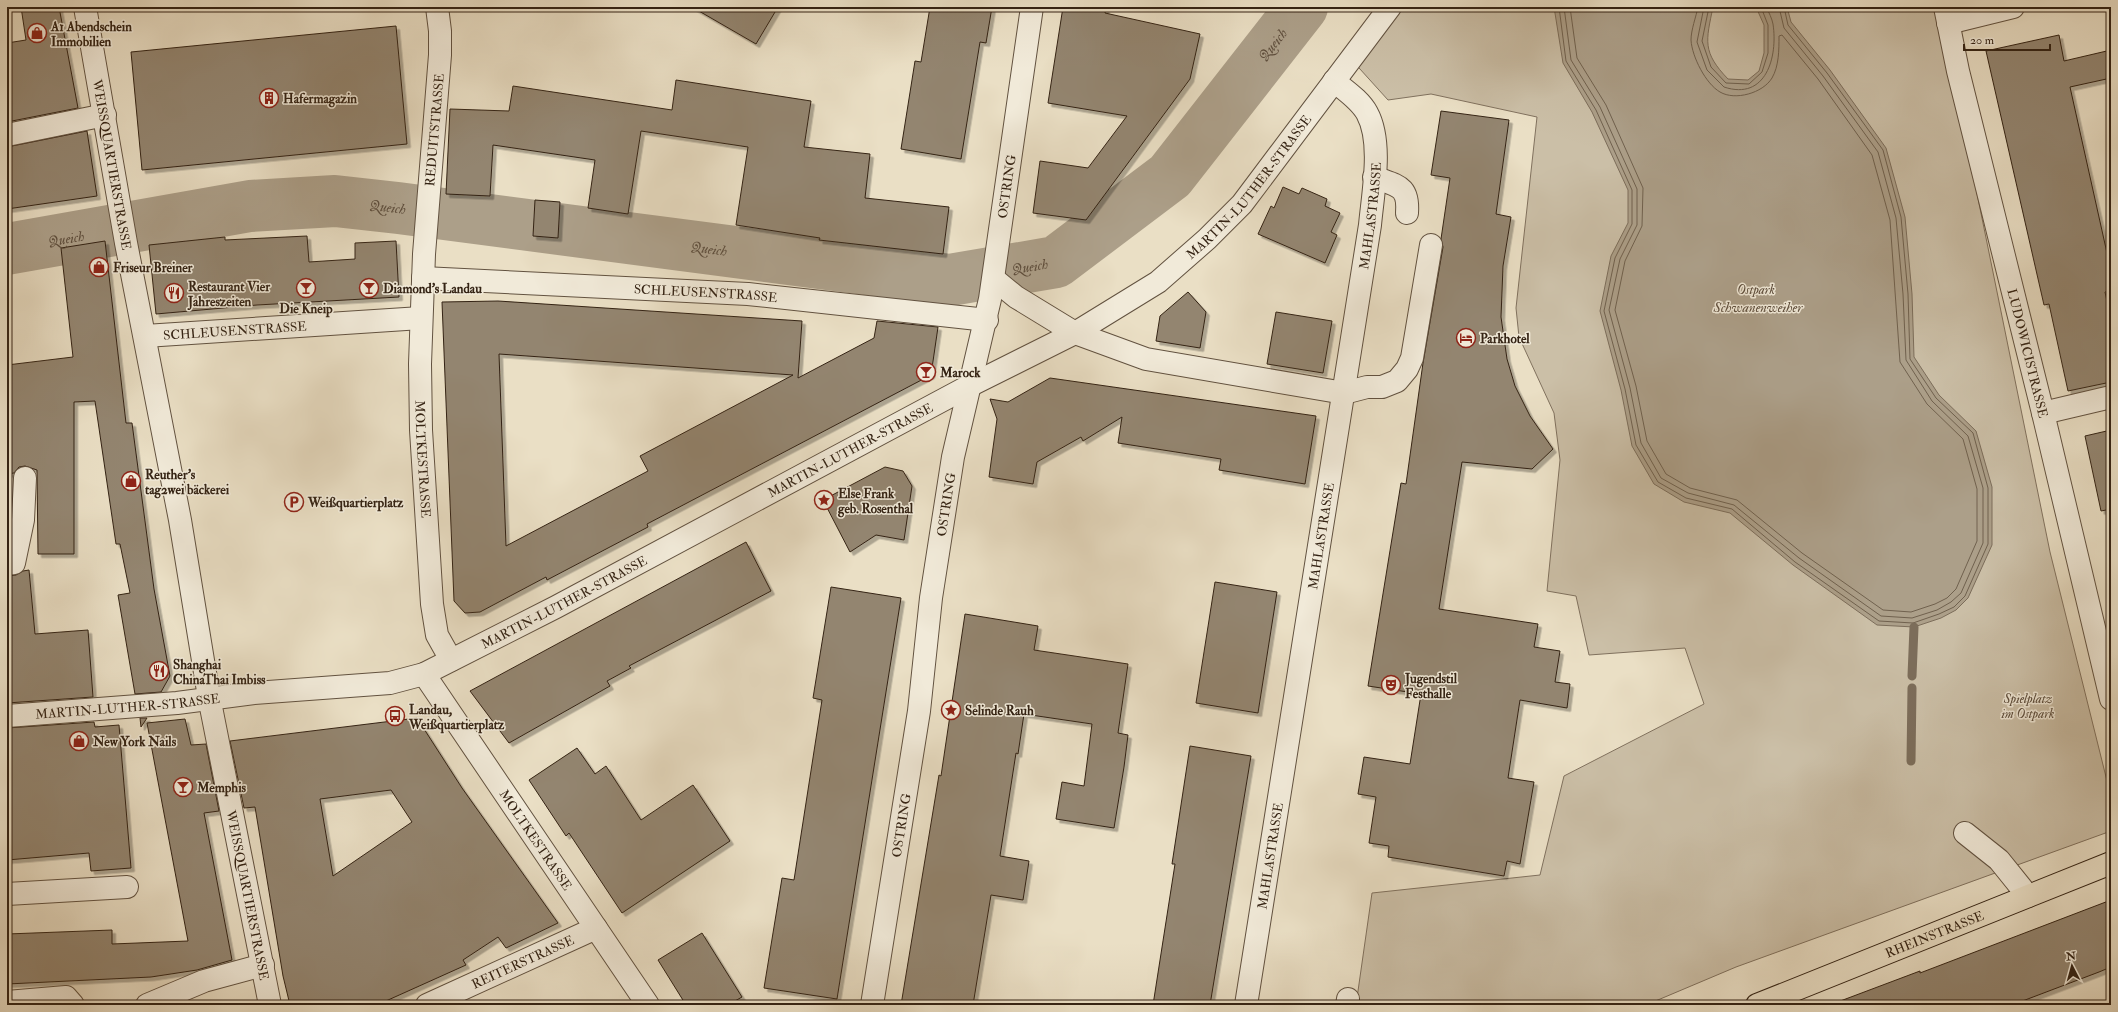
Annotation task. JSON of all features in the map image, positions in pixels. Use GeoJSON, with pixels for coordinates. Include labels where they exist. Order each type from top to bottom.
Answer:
{"type":"FeatureCollection","features":[{"type":"Feature","properties":{"kind":"main road","name":"RHEINSTRASSE"},"geometry":{"type":"LineString","coordinates":[[1757,1005],[2111,863]]}},
{"type":"Feature","properties":{"kind":"street","name":"WEISSQUARTIERSTRASSE"},"geometry":{"type":"LineString","coordinates":[[85,7],[105,114],[126,243],[179,512],[209,697],[270,1005]]}},
{"type":"Feature","properties":{"kind":"street","name":"REDUITSTRASSE"},"geometry":{"type":"LineString","coordinates":[[424,254],[440,55],[440,31],[437,7]]}},
{"type":"Feature","properties":{"kind":"street","name":"OSTRING"},"geometry":{"type":"LineString","coordinates":[[872,1005],[919,711],[931,598],[953,457],[987,320],[1032,7]]}},
{"type":"Feature","properties":{"kind":"street","name":"MARTIN-LUTHER-STRASSE"},"geometry":{"type":"LineString","coordinates":[[7,716],[177,703],[209,697],[390,683],[424,674],[750,505],[971,385],[1075,333],[1158,282],[1207,239],[1242,204],[1390,7]]}},
{"type":"Feature","properties":{"kind":"street"},"geometry":{"type":"LineString","coordinates":[[1946,15],[2013,7]]}},
{"type":"Feature","properties":{"kind":"street","name":"LUDOWICISTRASSE"},"geometry":{"type":"LineString","coordinates":[[1946,15],[2111,699]]}},
{"type":"Feature","properties":{"kind":"street","name":"MAHLASTRASSE"},"geometry":{"type":"LineString","coordinates":[[1246,1005],[1370,225],[1375,140],[1372,125],[1366,112],[1358,101],[1334,81]]}},
{"type":"Feature","properties":{"kind":"street"},"geometry":{"type":"LineString","coordinates":[[7,135],[105,114]]}},
{"type":"Feature","properties":{"kind":"street"},"geometry":{"type":"LineString","coordinates":[[1374,177],[1402,188],[1408,198],[1407,213]]}},
{"type":"Feature","properties":{"kind":"street"},"geometry":{"type":"LineString","coordinates":[[992,289],[1016,297],[1075,333],[1146,359],[1344,393],[1367,387],[1382,387],[1397,381],[1407,370],[1412,358],[1431,245]]}},
{"type":"Feature","properties":{"kind":"street","name":"MOLTKESTRASSE"},"geometry":{"type":"LineString","coordinates":[[424,254],[421,318],[421,430],[432,604],[438,635],[451,660]]}},
{"type":"Feature","properties":{"kind":"street","name":"SCHLEUSENSTRASSE"},"geometry":{"type":"LineString","coordinates":[[423,278],[748,294],[987,320]]}},
{"type":"Feature","properties":{"kind":"street","name":"SCHLEUSENSTRASSE"},"geometry":{"type":"LineString","coordinates":[[144,336],[421,318]]}},
{"type":"Feature","properties":{"kind":"street"},"geometry":{"type":"LineString","coordinates":[[2043,413],[2111,397]]}},
{"type":"Feature","properties":{"kind":"street"},"geometry":{"type":"LineString","coordinates":[[7,564],[14,564],[23,520],[25,478]]}},
{"type":"Feature","properties":{"kind":"street","name":"MOLTKESTRASSE"},"geometry":{"type":"LineString","coordinates":[[424,674],[648,1005]]}},
{"type":"Feature","properties":{"kind":"street"},"geometry":{"type":"LineString","coordinates":[[1964,833],[1999,860],[2028,896]]}},
{"type":"Feature","properties":{"kind":"street"},"geometry":{"type":"LineString","coordinates":[[7,894],[127,887]]}},
{"type":"Feature","properties":{"kind":"street","name":"REITERSTRASSE"},"geometry":{"type":"LineString","coordinates":[[427,1005],[596,928]]}},
{"type":"Feature","properties":{"kind":"street"},"geometry":{"type":"LineString","coordinates":[[147,1005],[204,982],[263,965]]}},
{"type":"Feature","properties":{"kind":"street"},"geometry":{"type":"LineString","coordinates":[[7,1002],[66,997],[73,1005]]}},
{"type":"Feature","properties":{"kind":"green space","name":"Ostpark"},"geometry":{"type":"Polygon","coordinates":[[[1390,7],[1939,7],[2050,552],[2111,797],[2111,831],[1736,967],[1646,1005],[1356,1005],[1372,893],[1540,875],[1564,776],[1704,704],[1685,648],[1589,655],[1576,596],[1547,591],[1560,460],[1554,413],[1519,337],[1516,308],[1537,117],[1431,94],[1388,100],[1350,58],[1390,7]]]}},
{"type":"Feature","properties":{"kind":"water","name":"Schwanenweiher"},"geometry":{"type":"Polygon","coordinates":[[[1554,7],[1713,7],[1708,38],[1710,53],[1720,70],[1728,79],[1748,80],[1759,71],[1764,53],[1764,25],[1756,7],[1787,7],[1791,22],[1830,70],[1886,148],[1905,217],[1912,294],[1914,357],[1939,395],[1976,431],[1992,487],[1992,545],[1968,598],[1956,610],[1941,618],[1914,627],[1877,625],[1793,565],[1730,513],[1684,502],[1654,484],[1632,446],[1621,390],[1600,311],[1611,256],[1628,223],[1628,190],[1592,112],[1563,63],[1554,7]]]}},
{"type":"Feature","properties":{"kind":"building"},"geometry":{"type":"Polygon","coordinates":[[[21,7],[59,7],[78,108],[7,122],[7,43],[26,40],[21,7]]]}},
{"type":"Feature","properties":{"kind":"building"},"geometry":{"type":"Polygon","coordinates":[[[692,7],[778,7],[756,44],[692,7]]]}},
{"type":"Feature","properties":{"kind":"building"},"geometry":{"type":"Polygon","coordinates":[[[930,7],[992,7],[986,43],[980,42],[961,159],[901,149],[915,61],[921,62],[930,7]]]}},
{"type":"Feature","properties":{"kind":"building"},"geometry":{"type":"Polygon","coordinates":[[[1063,7],[1106,7],[1105,13],[1200,34],[1190,79],[1086,220],[1033,213],[1040,161],[1088,168],[1127,116],[1048,103],[1063,7]]]}},
{"type":"Feature","properties":{"kind":"building","name":"Hafermagazin"},"geometry":{"type":"Polygon","coordinates":[[[396,26],[407,144],[142,170],[131,52],[396,26]]]}},
{"type":"Feature","properties":{"kind":"building"},"geometry":{"type":"Polygon","coordinates":[[[2059,35],[2064,61],[2111,50],[2111,78],[2070,87],[2111,271],[2111,291],[2105,292],[2111,320],[2111,382],[2068,391],[2049,304],[2044,305],[1986,51],[2059,35]]]}},
{"type":"Feature","properties":{"kind":"building"},"geometry":{"type":"Polygon","coordinates":[[[676,80],[811,101],[804,147],[870,154],[865,198],[949,207],[943,254],[819,240],[820,238],[736,225],[748,147],[641,131],[628,214],[588,208],[595,160],[493,145],[490,196],[446,194],[450,109],[509,111],[513,86],[672,110],[676,80]]]}},
{"type":"Feature","properties":{"kind":"building"},"geometry":{"type":"Polygon","coordinates":[[[1441,111],[1509,120],[1496,214],[1511,217],[1503,266],[1501,317],[1507,359],[1515,386],[1530,416],[1553,449],[1532,469],[1462,462],[1439,609],[1538,624],[1534,647],[1560,651],[1555,682],[1570,684],[1567,708],[1520,700],[1508,778],[1534,782],[1520,864],[1507,861],[1504,876],[1388,857],[1389,846],[1369,843],[1376,797],[1358,794],[1364,757],[1410,764],[1421,694],[1368,686],[1401,483],[1406,484],[1423,363],[1443,247],[1441,239],[1450,178],[1431,175],[1441,111]]]}},
{"type":"Feature","properties":{"kind":"building"},"geometry":{"type":"Polygon","coordinates":[[[87,131],[97,196],[7,209],[7,147],[87,131]]]}},
{"type":"Feature","properties":{"kind":"building"},"geometry":{"type":"Polygon","coordinates":[[[1283,187],[1299,194],[1302,188],[1327,199],[1325,206],[1340,213],[1331,232],[1337,235],[1325,263],[1258,234],[1271,206],[1274,208],[1283,187]]]}},
{"type":"Feature","properties":{"kind":"building"},"geometry":{"type":"Polygon","coordinates":[[[535,200],[560,202],[558,238],[533,236],[535,200]]]}},
{"type":"Feature","properties":{"kind":"building"},"geometry":{"type":"Polygon","coordinates":[[[307,236],[309,262],[355,259],[355,243],[396,241],[399,297],[257,305],[156,314],[149,245],[225,237],[225,240],[307,236]]]}},
{"type":"Feature","properties":{"kind":"building"},"geometry":{"type":"Polygon","coordinates":[[[105,241],[126,423],[132,423],[154,589],[170,676],[161,692],[135,694],[118,595],[130,593],[120,544],[116,544],[95,401],[74,402],[74,554],[38,554],[37,470],[25,466],[19,467],[14,473],[7,474],[7,365],[73,357],[61,248],[105,241]]]}},
{"type":"Feature","properties":{"kind":"building"},"geometry":{"type":"Polygon","coordinates":[[[1188,292],[1206,312],[1200,348],[1156,341],[1160,316],[1188,292]]]}},
{"type":"Feature","properties":{"kind":"building"},"geometry":{"type":"Polygon","coordinates":[[[498,301],[802,321],[798,378],[874,338],[877,321],[938,327],[931,375],[647,524],[648,527],[547,580],[546,577],[480,612],[465,613],[454,601],[442,302],[498,301]],[[499,354],[506,546],[648,471],[640,456],[793,375],[499,354]]]}},
{"type":"Feature","properties":{"kind":"building"},"geometry":{"type":"Polygon","coordinates":[[[1276,312],[1332,321],[1323,373],[1267,364],[1276,312]]]}},
{"type":"Feature","properties":{"kind":"building"},"geometry":{"type":"Polygon","coordinates":[[[1050,378],[1316,416],[1305,484],[1219,470],[1221,459],[1118,443],[1122,417],[1083,441],[1081,437],[1037,462],[1033,484],[989,477],[997,419],[990,399],[1008,402],[1050,378]]]}},
{"type":"Feature","properties":{"kind":"building"},"geometry":{"type":"Polygon","coordinates":[[[2111,430],[2111,509],[2101,511],[2085,436],[2111,430]]]}},
{"type":"Feature","properties":{"kind":"building"},"geometry":{"type":"Polygon","coordinates":[[[885,467],[903,471],[912,486],[904,540],[876,535],[850,552],[823,500],[885,467]]]}},
{"type":"Feature","properties":{"kind":"building"},"geometry":{"type":"Polygon","coordinates":[[[746,542],[771,591],[629,666],[631,668],[607,681],[610,686],[509,743],[470,691],[746,542]]]}},
{"type":"Feature","properties":{"kind":"building"},"geometry":{"type":"Polygon","coordinates":[[[29,570],[35,634],[88,630],[93,697],[7,703],[7,576],[16,575],[23,571],[29,570]]]}},
{"type":"Feature","properties":{"kind":"building"},"geometry":{"type":"Polygon","coordinates":[[[1215,582],[1277,592],[1258,713],[1196,703],[1215,582]]]}},
{"type":"Feature","properties":{"kind":"building"},"geometry":{"type":"Polygon","coordinates":[[[831,587],[901,598],[837,999],[764,988],[782,878],[794,880],[822,700],[813,698],[831,587]]]}},
{"type":"Feature","properties":{"kind":"building"},"geometry":{"type":"Polygon","coordinates":[[[965,614],[1038,626],[1034,650],[1128,664],[1118,733],[1128,735],[1124,767],[1114,828],[1056,819],[1062,782],[1084,786],[1092,724],[1024,714],[1018,754],[1016,753],[1000,856],[1029,861],[1023,900],[991,895],[973,1005],[901,1005],[939,775],[941,776],[965,614]]]}},
{"type":"Feature","properties":{"kind":"building"},"geometry":{"type":"Polygon","coordinates":[[[140,718],[147,718],[141,727],[140,718]]]}},
{"type":"Feature","properties":{"kind":"building"},"geometry":{"type":"Polygon","coordinates":[[[417,718],[462,788],[558,923],[506,948],[498,937],[463,960],[466,965],[377,1005],[290,1005],[283,976],[255,807],[244,808],[230,741],[417,718]],[[391,790],[320,799],[333,876],[412,822],[391,790]]]}},
{"type":"Feature","properties":{"kind":"building"},"geometry":{"type":"Polygon","coordinates":[[[185,719],[191,745],[206,744],[219,811],[204,813],[232,960],[197,970],[151,977],[7,984],[7,934],[112,930],[112,944],[188,941],[147,723],[185,719]]]}},
{"type":"Feature","properties":{"kind":"building"},"geometry":{"type":"Polygon","coordinates":[[[94,722],[95,727],[119,725],[131,868],[91,871],[89,853],[7,860],[7,728],[94,722]]]}},
{"type":"Feature","properties":{"kind":"building"},"geometry":{"type":"Polygon","coordinates":[[[1190,746],[1251,756],[1210,1005],[1153,1005],[1175,864],[1172,864],[1190,746]]]}},
{"type":"Feature","properties":{"kind":"building"},"geometry":{"type":"Polygon","coordinates":[[[577,748],[595,774],[606,766],[641,820],[693,785],[730,841],[622,913],[569,833],[566,836],[529,780],[577,748]]]}},
{"type":"Feature","properties":{"kind":"building"},"geometry":{"type":"Polygon","coordinates":[[[2111,900],[2111,967],[2012,1005],[1836,1005],[1835,1003],[1920,971],[1920,973],[2111,900]]]}},
{"type":"Feature","properties":{"kind":"building"},"geometry":{"type":"Polygon","coordinates":[[[702,933],[742,997],[728,1005],[686,1005],[658,960],[702,933]]]}},
{"type":"Feature","properties":{"kind":"waterway","name":"Queich"},"geometry":{"type":"LineString","coordinates":[[7,249],[250,206],[335,201],[950,280],[1056,262],[1170,176],[1302,7]]}},
{"type":"Feature","properties":{"kind":"waterway"},"geometry":{"type":"LineString","coordinates":[[1912,676],[1914,627]]}},
{"type":"Feature","properties":{"kind":"waterway"},"geometry":{"type":"LineString","coordinates":[[1911,761],[1912,688]]}},
{"type":"Feature","properties":{"kind":"place","name":"A1 Abendschein Immobilien"},"geometry":{"type":"Point","coordinates":[37,33]}},
{"type":"Feature","properties":{"kind":"place","name":"Hafermagazin"},"geometry":{"type":"Point","coordinates":[269,98]}},
{"type":"Feature","properties":{"kind":"place","name":"Friseur Breiner"},"geometry":{"type":"Point","coordinates":[99,267]}},
{"type":"Feature","properties":{"kind":"place","name":"Die Kneip"},"geometry":{"type":"Point","coordinates":[306,288]}},
{"type":"Feature","properties":{"kind":"place","name":"Diamond's Landau"},"geometry":{"type":"Point","coordinates":[369,288]}},
{"type":"Feature","properties":{"kind":"place","name":"Restaurant Vier Jahreszeiten"},"geometry":{"type":"Point","coordinates":[174,293]}},
{"type":"Feature","properties":{"kind":"place","name":"Parkhotel"},"geometry":{"type":"Point","coordinates":[1466,338]}},
{"type":"Feature","properties":{"kind":"place","name":"Marock"},"geometry":{"type":"Point","coordinates":[926,372]}},
{"type":"Feature","properties":{"kind":"place","name":"Reuther's tag2wei bäckerei"},"geometry":{"type":"Point","coordinates":[131,481]}},
{"type":"Feature","properties":{"kind":"place","name":"Else Frank geb. Rosenthal"},"geometry":{"type":"Point","coordinates":[824,500]}},
{"type":"Feature","properties":{"kind":"place","name":"Weißquartierplatz"},"geometry":{"type":"Point","coordinates":[294,502]}},
{"type":"Feature","properties":{"kind":"place","name":"Shanghai ChinaThai Imbiss"},"geometry":{"type":"Point","coordinates":[159,671]}},
{"type":"Feature","properties":{"kind":"place","name":"Jugendstil Festhalle"},"geometry":{"type":"Point","coordinates":[1391,685]}},
{"type":"Feature","properties":{"kind":"place","name":"Selinde Rauh"},"geometry":{"type":"Point","coordinates":[951,710]}},
{"type":"Feature","properties":{"kind":"place","name":"Landau, Weißquartierplatz"},"geometry":{"type":"Point","coordinates":[395,716]}},
{"type":"Feature","properties":{"kind":"place","name":"New York Nails"},"geometry":{"type":"Point","coordinates":[79,741]}},
{"type":"Feature","properties":{"kind":"place","name":"Memphis"},"geometry":{"type":"Point","coordinates":[183,787]}},
{"type":"Feature","properties":{"kind":"park label","name":"Spielplatz im Ostpark"},"geometry":{"type":"Point","coordinates":[2028,706]}}]}
